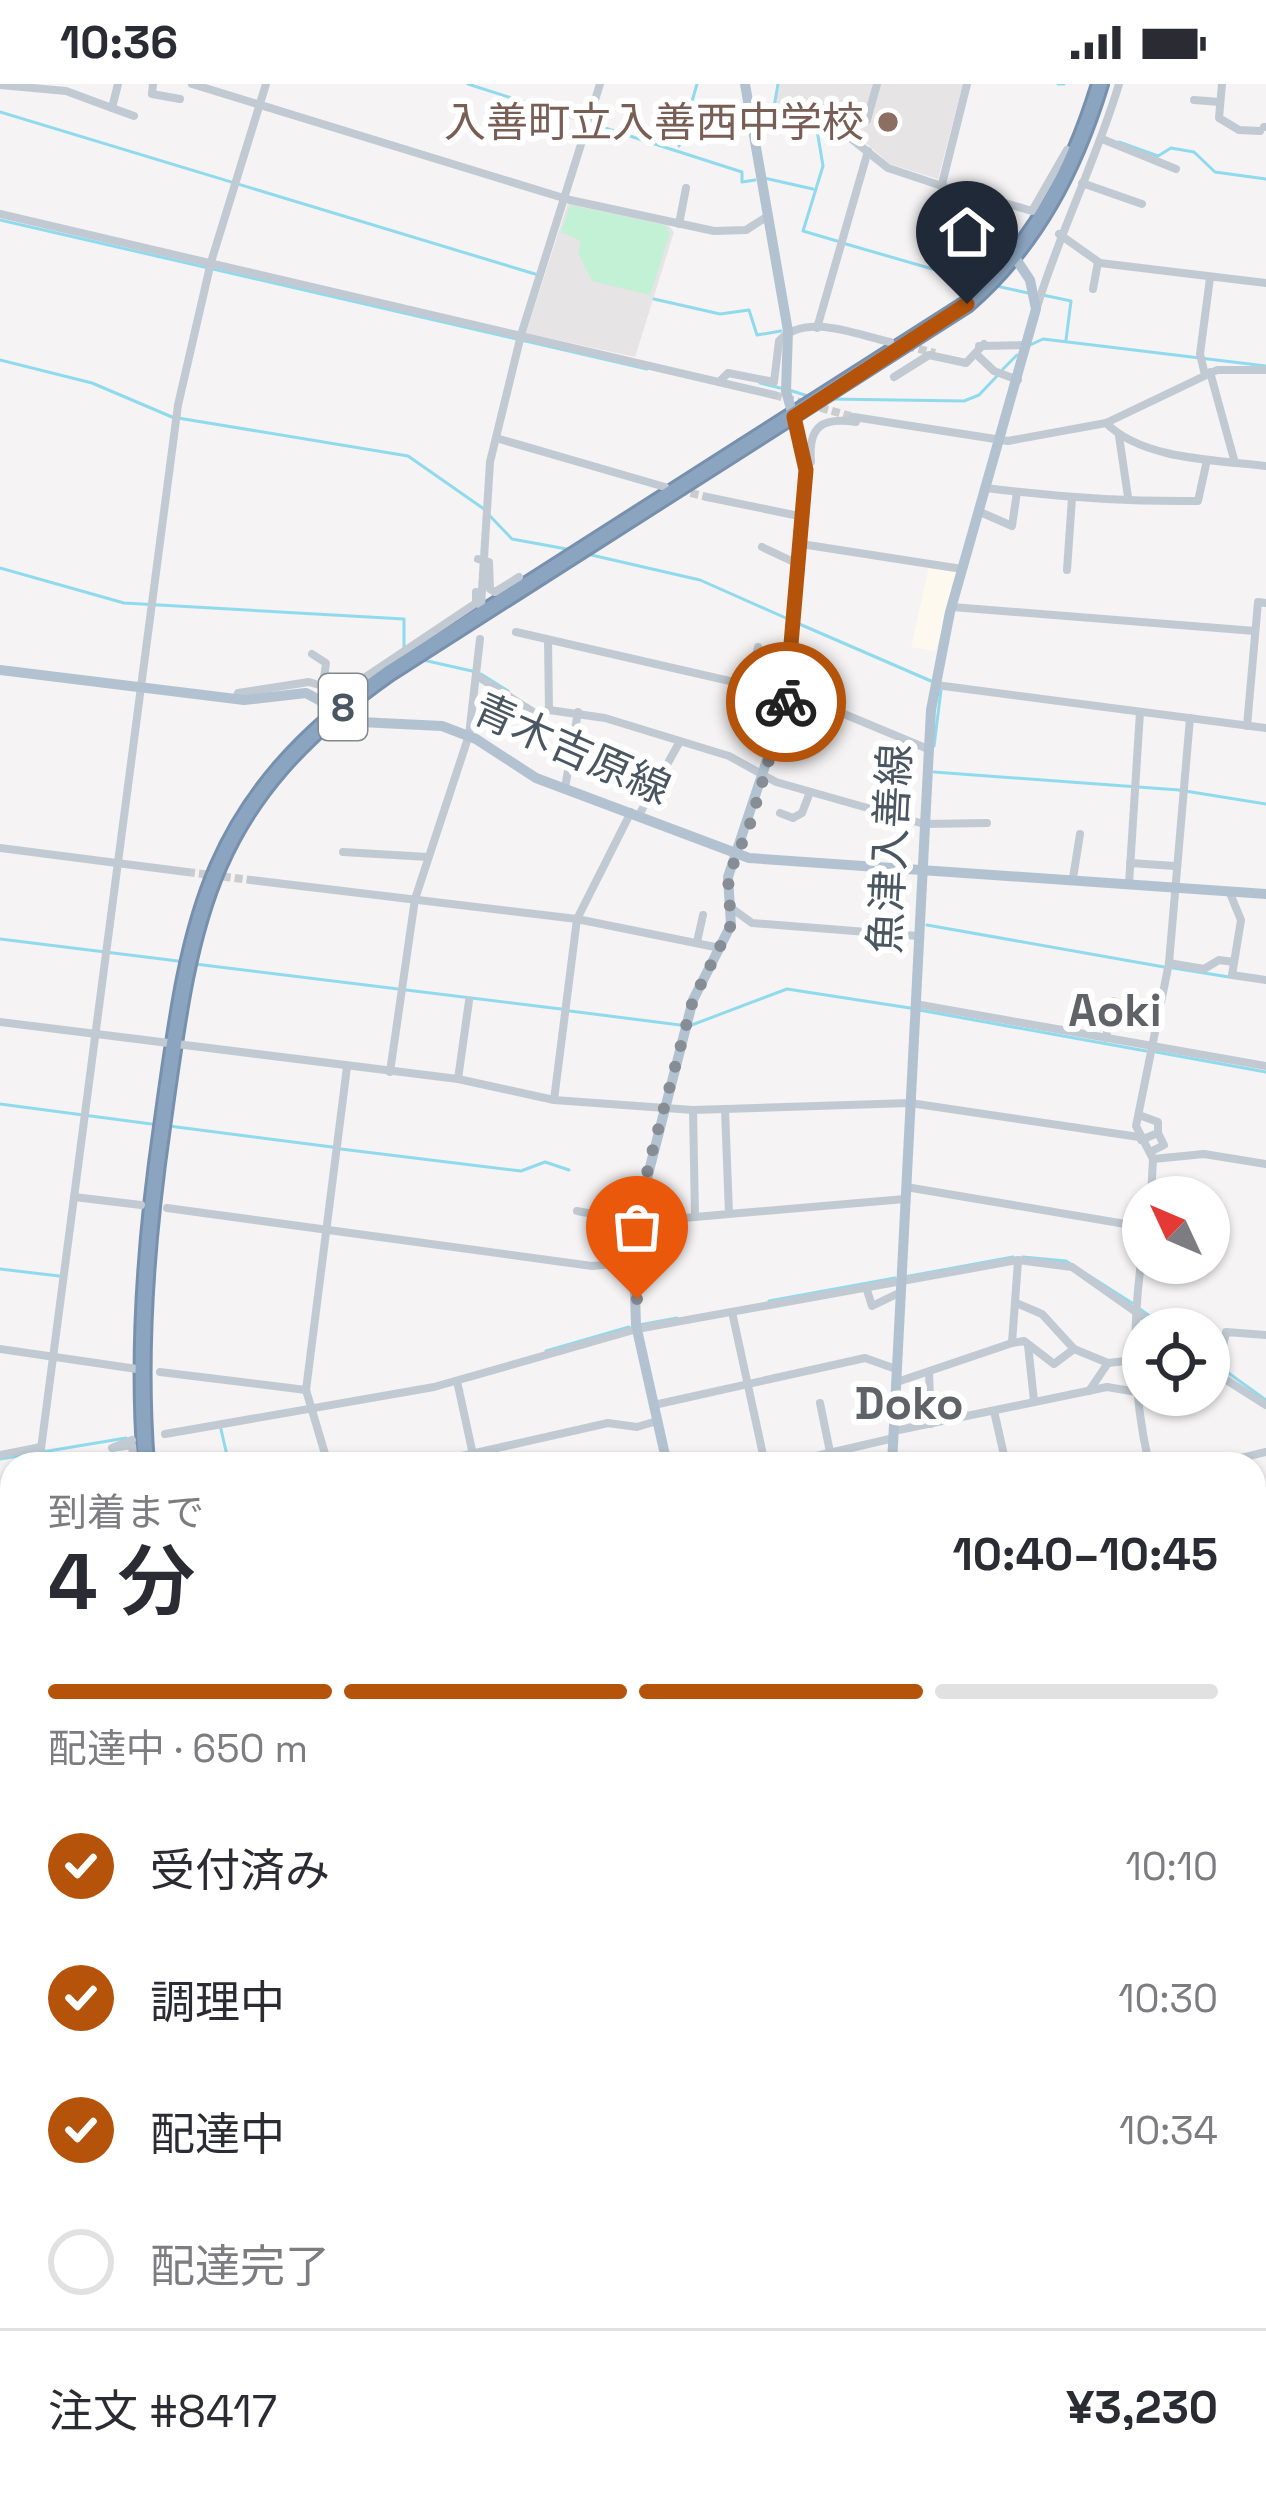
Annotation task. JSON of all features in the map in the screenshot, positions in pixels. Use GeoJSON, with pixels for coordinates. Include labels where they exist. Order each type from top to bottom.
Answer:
{"type":"FeatureCollection","features":[{"type":"Feature","properties":{"kind":"highway","name":"8"},"geometry":{"type":"LineString","coordinates":[[146,1452],[146,1258],[172,1041],[193,928],[228,844],[282,766],[340,709],[937,327],[1030,247],[1055,211],[1090,141],[1104,84]]}},
{"type":"Feature","properties":{"kind":"main road"},"geometry":{"type":"LineString","coordinates":[[664,1452],[637,1329],[636,1222],[693,1000],[734,910],[728,877],[787,694],[804,517],[806,466],[786,392],[788,331],[745,84]]}},
{"type":"Feature","properties":{"kind":"main road"},"geometry":{"type":"LineString","coordinates":[[1015,256],[1030,280],[1036,309]]}},
{"type":"Feature","properties":{"kind":"main road","name":"魚津入善線"},"geometry":{"type":"LineString","coordinates":[[893,1452],[920,871],[934,685],[1036,309]]}},
{"type":"Feature","properties":{"kind":"main road","name":"青木吉原線"},"geometry":{"type":"LineString","coordinates":[[0,670],[236,699],[305,693],[376,725],[428,724],[469,735],[536,778],[738,854],[1266,893]]}},
{"type":"Feature","properties":{"kind":"street"},"geometry":{"type":"LineString","coordinates":[[112,108],[118,84]]}},
{"type":"Feature","properties":{"kind":"street"},"geometry":{"type":"LineString","coordinates":[[153,84],[152,94],[180,99]]}},
{"type":"Feature","properties":{"kind":"street"},"geometry":{"type":"LineString","coordinates":[[192,84],[566,198],[679,224],[738,231],[765,218]]}},
{"type":"Feature","properties":{"kind":"street"},"geometry":{"type":"LineString","coordinates":[[40,1452],[137,685],[178,405],[211,262],[266,84]]}},
{"type":"Feature","properties":{"kind":"street"},"geometry":{"type":"LineString","coordinates":[[236,699],[238,693],[289,684],[323,685],[343,692],[476,603],[496,438],[521,335],[599,84]]}},
{"type":"Feature","properties":{"kind":"street"},"geometry":{"type":"LineString","coordinates":[[817,328],[878,84]]}},
{"type":"Feature","properties":{"kind":"street"},"geometry":{"type":"LineString","coordinates":[[942,184],[967,84]]}},
{"type":"Feature","properties":{"kind":"street"},"geometry":{"type":"LineString","coordinates":[[1036,309],[1059,234],[1102,139],[1118,84]]}},
{"type":"Feature","properties":{"kind":"street"},"geometry":{"type":"LineString","coordinates":[[1222,84],[1221,120],[1263,129]]}},
{"type":"Feature","properties":{"kind":"street"},"geometry":{"type":"LineString","coordinates":[[0,85],[66,91],[134,116]]}},
{"type":"Feature","properties":{"kind":"street"},"geometry":{"type":"LineString","coordinates":[[1195,100],[1220,102]]}},
{"type":"Feature","properties":{"kind":"street"},"geometry":{"type":"LineString","coordinates":[[749,106],[803,119],[864,148],[888,168],[942,184],[967,200],[1015,256]]}},
{"type":"Feature","properties":{"kind":"street"},"geometry":{"type":"LineString","coordinates":[[1102,139],[1176,169]]}},
{"type":"Feature","properties":{"kind":"street"},"geometry":{"type":"LineString","coordinates":[[967,200],[985,197],[1032,211],[1067,150]]}},
{"type":"Feature","properties":{"kind":"street"},"geometry":{"type":"LineString","coordinates":[[1082,184],[1142,204]]}},
{"type":"Feature","properties":{"kind":"street"},"geometry":{"type":"LineString","coordinates":[[679,224],[686,188]]}},
{"type":"Feature","properties":{"kind":"street"},"geometry":{"type":"LineString","coordinates":[[0,214],[774,395]]}},
{"type":"Feature","properties":{"kind":"street"},"geometry":{"type":"LineString","coordinates":[[1059,234],[1098,262],[1266,283]]}},
{"type":"Feature","properties":{"kind":"street"},"geometry":{"type":"LineString","coordinates":[[1094,289],[1098,262]]}},
{"type":"Feature","properties":{"kind":"street"},"geometry":{"type":"LineString","coordinates":[[1210,278],[1200,354],[1235,463]]}},
{"type":"Feature","properties":{"kind":"street"},"geometry":{"type":"LineString","coordinates":[[718,382],[728,373],[774,382],[779,341],[788,331],[817,328],[890,342]]}},
{"type":"Feature","properties":{"kind":"street"},"geometry":{"type":"LineString","coordinates":[[894,377],[929,356],[958,363],[984,344]]}},
{"type":"Feature","properties":{"kind":"street"},"geometry":{"type":"LineString","coordinates":[[934,352],[966,358],[984,344],[1026,345]]}},
{"type":"Feature","properties":{"kind":"street"},"geometry":{"type":"LineString","coordinates":[[976,354],[994,371],[1018,380]]}},
{"type":"Feature","properties":{"kind":"street"},"geometry":{"type":"LineString","coordinates":[[854,417],[999,441],[1106,423],[1208,374],[1242,366],[1266,370]]}},
{"type":"Feature","properties":{"kind":"street"},"geometry":{"type":"LineString","coordinates":[[806,466],[811,462],[809,439],[814,428],[831,418],[891,423]]}},
{"type":"Feature","properties":{"kind":"street"},"geometry":{"type":"LineString","coordinates":[[1106,423],[1119,436],[1207,460],[1266,466]]}},
{"type":"Feature","properties":{"kind":"street"},"geometry":{"type":"LineString","coordinates":[[1119,436],[1128,496]]}},
{"type":"Feature","properties":{"kind":"street"},"geometry":{"type":"LineString","coordinates":[[496,438],[665,487]]}},
{"type":"Feature","properties":{"kind":"street"},"geometry":{"type":"LineString","coordinates":[[986,488],[1072,498],[1198,501],[1207,460]]}},
{"type":"Feature","properties":{"kind":"street"},"geometry":{"type":"LineString","coordinates":[[979,511],[1012,526],[1017,492]]}},
{"type":"Feature","properties":{"kind":"street"},"geometry":{"type":"LineString","coordinates":[[706,497],[804,517]]}},
{"type":"Feature","properties":{"kind":"street"},"geometry":{"type":"LineString","coordinates":[[1066,570],[1072,498]]}},
{"type":"Feature","properties":{"kind":"street"},"geometry":{"type":"LineString","coordinates":[[801,544],[962,569]]}},
{"type":"Feature","properties":{"kind":"street"},"geometry":{"type":"LineString","coordinates":[[762,547],[799,564]]}},
{"type":"Feature","properties":{"kind":"street"},"geometry":{"type":"LineString","coordinates":[[482,557],[489,562],[490,589],[496,592],[519,578]]}},
{"type":"Feature","properties":{"kind":"street"},"geometry":{"type":"LineString","coordinates":[[481,606],[482,557]]}},
{"type":"Feature","properties":{"kind":"street"},"geometry":{"type":"LineString","coordinates":[[1247,726],[1258,602],[1266,603]]}},
{"type":"Feature","properties":{"kind":"street"},"geometry":{"type":"LineString","coordinates":[[952,607],[1255,631]]}},
{"type":"Feature","properties":{"kind":"street"},"geometry":{"type":"LineString","coordinates":[[516,632],[787,694],[928,749]]}},
{"type":"Feature","properties":{"kind":"street"},"geometry":{"type":"LineString","coordinates":[[390,1072],[415,899],[469,735],[480,639]]}},
{"type":"Feature","properties":{"kind":"street"},"geometry":{"type":"LineString","coordinates":[[548,640],[549,710]]}},
{"type":"Feature","properties":{"kind":"street"},"geometry":{"type":"LineString","coordinates":[[748,685],[758,647]]}},
{"type":"Feature","properties":{"kind":"street"},"geometry":{"type":"LineString","coordinates":[[312,654],[326,663],[323,685]]}},
{"type":"Feature","properties":{"kind":"street"},"geometry":{"type":"LineString","coordinates":[[477,676],[535,712],[578,712],[729,756],[810,792],[924,824],[987,823]]}},
{"type":"Feature","properties":{"kind":"street"},"geometry":{"type":"LineString","coordinates":[[934,685],[1266,728]]}},
{"type":"Feature","properties":{"kind":"street"},"geometry":{"type":"LineString","coordinates":[[565,788],[578,712]]}},
{"type":"Feature","properties":{"kind":"street"},"geometry":{"type":"LineString","coordinates":[[1129,884],[1140,712]]}},
{"type":"Feature","properties":{"kind":"street"},"geometry":{"type":"LineString","coordinates":[[1152,1176],[1152,1155],[1140,1138],[1139,1115],[1169,963],[1190,718]]}},
{"type":"Feature","properties":{"kind":"street"},"geometry":{"type":"LineString","coordinates":[[554,1100],[577,919],[679,743]]}},
{"type":"Feature","properties":{"kind":"street"},"geometry":{"type":"LineString","coordinates":[[780,813],[793,818],[802,813],[810,792]]}},
{"type":"Feature","properties":{"kind":"street"},"geometry":{"type":"LineString","coordinates":[[1073,878],[1080,834]]}},
{"type":"Feature","properties":{"kind":"street"},"geometry":{"type":"LineString","coordinates":[[0,848],[187,872]]}},
{"type":"Feature","properties":{"kind":"street"},"geometry":{"type":"LineString","coordinates":[[343,853],[428,856]]}},
{"type":"Feature","properties":{"kind":"street"},"geometry":{"type":"LineString","coordinates":[[1130,863],[1175,866]]}},
{"type":"Feature","properties":{"kind":"street"},"geometry":{"type":"LineString","coordinates":[[251,880],[577,919],[719,947]]}},
{"type":"Feature","properties":{"kind":"street"},"geometry":{"type":"LineString","coordinates":[[1229,891],[1240,920],[1232,974],[1266,980]]}},
{"type":"Feature","properties":{"kind":"street"},"geometry":{"type":"LineString","coordinates":[[734,910],[752,923],[918,936]]}},
{"type":"Feature","properties":{"kind":"street"},"geometry":{"type":"LineString","coordinates":[[697,942],[703,915]]}},
{"type":"Feature","properties":{"kind":"street"},"geometry":{"type":"LineString","coordinates":[[1169,963],[1204,969],[1219,960],[1234,962]]}},
{"type":"Feature","properties":{"kind":"street"},"geometry":{"type":"LineString","coordinates":[[1106,1038],[1113,1000]]}},
{"type":"Feature","properties":{"kind":"street"},"geometry":{"type":"LineString","coordinates":[[458,1079],[470,1001]]}},
{"type":"Feature","properties":{"kind":"street"},"geometry":{"type":"LineString","coordinates":[[915,1004],[1266,1066]]}},
{"type":"Feature","properties":{"kind":"street"},"geometry":{"type":"LineString","coordinates":[[0,1022],[458,1079],[554,1100],[664,1110],[910,1103],[1140,1138],[1158,1133]]}},
{"type":"Feature","properties":{"kind":"street"},"geometry":{"type":"LineString","coordinates":[[324,1452],[306,1390],[347,1067]]}},
{"type":"Feature","properties":{"kind":"street"},"geometry":{"type":"LineString","coordinates":[[725,1109],[729,1214]]}},
{"type":"Feature","properties":{"kind":"street"},"geometry":{"type":"LineString","coordinates":[[693,1110],[694,1217]]}},
{"type":"Feature","properties":{"kind":"street"},"geometry":{"type":"LineString","coordinates":[[1139,1115],[1157,1119],[1164,1145],[1152,1155]]}},
{"type":"Feature","properties":{"kind":"street"},"geometry":{"type":"LineString","coordinates":[[1152,1155],[1204,1154],[1266,1164]]}},
{"type":"Feature","properties":{"kind":"street"},"geometry":{"type":"LineString","coordinates":[[577,1211],[636,1222],[906,1193],[1122,1225]]}},
{"type":"Feature","properties":{"kind":"street"},"geometry":{"type":"LineString","coordinates":[[74,1197],[141,1205]]}},
{"type":"Feature","properties":{"kind":"street"},"geometry":{"type":"LineString","coordinates":[[167,1208],[592,1267],[634,1262]]}},
{"type":"Feature","properties":{"kind":"street"},"geometry":{"type":"LineString","coordinates":[[1012,1342],[1018,1260]]}},
{"type":"Feature","properties":{"kind":"street"},"geometry":{"type":"LineString","coordinates":[[165,1434],[457,1381],[637,1329],[866,1287],[901,1287],[1018,1260],[1072,1267],[1134,1308],[1138,1284]]}},
{"type":"Feature","properties":{"kind":"street"},"geometry":{"type":"LineString","coordinates":[[866,1287],[872,1306],[901,1287]]}},
{"type":"Feature","properties":{"kind":"street"},"geometry":{"type":"LineString","coordinates":[[1016,1303],[1042,1314],[1074,1348],[1108,1363],[1122,1361]]}},
{"type":"Feature","properties":{"kind":"street"},"geometry":{"type":"LineString","coordinates":[[732,1312],[762,1452]]}},
{"type":"Feature","properties":{"kind":"street"},"geometry":{"type":"LineString","coordinates":[[1230,1332],[1266,1335]]}},
{"type":"Feature","properties":{"kind":"street"},"geometry":{"type":"LineString","coordinates":[[654,1405],[865,1358],[897,1376],[929,1372],[1012,1342],[1028,1343],[1054,1364],[1074,1348]]}},
{"type":"Feature","properties":{"kind":"street"},"geometry":{"type":"LineString","coordinates":[[1028,1343],[1034,1402]]}},
{"type":"Feature","properties":{"kind":"street"},"geometry":{"type":"LineString","coordinates":[[0,1349],[137,1369]]}},
{"type":"Feature","properties":{"kind":"street"},"geometry":{"type":"LineString","coordinates":[[1090,1391],[1108,1363]]}},
{"type":"Feature","properties":{"kind":"street"},"geometry":{"type":"LineString","coordinates":[[160,1372],[306,1390]]}},
{"type":"Feature","properties":{"kind":"street"},"geometry":{"type":"LineString","coordinates":[[929,1372],[932,1424]]}},
{"type":"Feature","properties":{"kind":"street"},"geometry":{"type":"LineString","coordinates":[[457,1381],[472,1452]]}},
{"type":"Feature","properties":{"kind":"street"},"geometry":{"type":"LineString","coordinates":[[1230,1382],[1266,1405]]}},
{"type":"Feature","properties":{"kind":"street"},"geometry":{"type":"LineString","coordinates":[[820,1403],[829,1452],[1034,1402],[1090,1391],[1122,1392]]}},
{"type":"Feature","properties":{"kind":"street"},"geometry":{"type":"LineString","coordinates":[[994,1411],[1003,1452]]}},
{"type":"Feature","properties":{"kind":"street"},"geometry":{"type":"LineString","coordinates":[[1142,1416],[1147,1452]]}},
{"type":"Feature","properties":{"kind":"street"},"geometry":{"type":"LineString","coordinates":[[500,1452],[608,1423],[637,1427],[657,1421]]}},
{"type":"Feature","properties":{"kind":"street"},"geometry":{"type":"LineString","coordinates":[[132,1440],[112,1448],[132,1445],[133,1452]]}},
{"type":"Feature","properties":{"kind":"street"},"geometry":{"type":"LineString","coordinates":[[15,1452],[41,1447]]}},
{"type":"Feature","properties":{"kind":"shaded area","name":"入善町立入善西中学校"},"geometry":{"type":"Polygon","coordinates":[[[778,84],[963,84],[938,179],[890,164],[853,132],[773,107],[778,84]]]}},
{"type":"Feature","properties":{"kind":"shaded area"},"geometry":{"type":"Polygon","coordinates":[[[568,203],[668,225],[674,232],[635,357],[526,333],[568,203]]]}},
{"type":"Feature","properties":{"kind":"shaded area"},"geometry":{"type":"Polygon","coordinates":[[[929,566],[957,570],[936,651],[911,647],[929,566]]]}},
{"type":"Feature","properties":{"kind":"green space"},"geometry":{"type":"Polygon","coordinates":[[[570,205],[665,225],[670,233],[650,295],[592,281],[578,253],[581,241],[561,232],[570,205]]]}},
{"type":"Feature","properties":{"kind":"waterway"},"geometry":{"type":"LineString","coordinates":[[468,84],[742,172],[742,182],[755,180]]}},
{"type":"Feature","properties":{"kind":"waterway"},"geometry":{"type":"LineString","coordinates":[[679,146],[697,84]]}},
{"type":"Feature","properties":{"kind":"waterway"},"geometry":{"type":"LineString","coordinates":[[778,84],[774,107],[817,121]]}},
{"type":"Feature","properties":{"kind":"waterway"},"geometry":{"type":"LineString","coordinates":[[1058,84],[1064,84]]}},
{"type":"Feature","properties":{"kind":"waterway"},"geometry":{"type":"LineString","coordinates":[[0,112],[535,274]]}},
{"type":"Feature","properties":{"kind":"waterway"},"geometry":{"type":"LineString","coordinates":[[817,130],[823,166],[803,231],[837,241]]}},
{"type":"Feature","properties":{"kind":"waterway"},"geometry":{"type":"LineString","coordinates":[[1119,142],[1158,156],[1171,148],[1194,152],[1215,172],[1266,179]]}},
{"type":"Feature","properties":{"kind":"waterway"},"geometry":{"type":"LineString","coordinates":[[764,178],[813,189]]}},
{"type":"Feature","properties":{"kind":"waterway"},"geometry":{"type":"LineString","coordinates":[[0,220],[647,369]]}},
{"type":"Feature","properties":{"kind":"waterway"},"geometry":{"type":"LineString","coordinates":[[846,244],[981,283]]}},
{"type":"Feature","properties":{"kind":"waterway"},"geometry":{"type":"LineString","coordinates":[[996,286],[1028,293]]}},
{"type":"Feature","properties":{"kind":"waterway"},"geometry":{"type":"LineString","coordinates":[[1043,295],[1071,301],[1066,340]]}},
{"type":"Feature","properties":{"kind":"waterway"},"geometry":{"type":"LineString","coordinates":[[654,299],[720,314],[749,310],[757,335],[781,331]]}},
{"type":"Feature","properties":{"kind":"waterway"},"geometry":{"type":"LineString","coordinates":[[1030,345],[1043,339],[1266,366]]}},
{"type":"Feature","properties":{"kind":"waterway"},"geometry":{"type":"LineString","coordinates":[[1003,369],[1017,355]]}},
{"type":"Feature","properties":{"kind":"waterway"},"geometry":{"type":"LineString","coordinates":[[0,360],[92,383],[172,417],[408,456],[484,509]]}},
{"type":"Feature","properties":{"kind":"waterway"},"geometry":{"type":"LineString","coordinates":[[830,399],[964,401],[979,395],[997,376]]}},
{"type":"Feature","properties":{"kind":"waterway"},"geometry":{"type":"LineString","coordinates":[[760,383],[780,388]]}},
{"type":"Feature","properties":{"kind":"waterway"},"geometry":{"type":"LineString","coordinates":[[789,390],[808,396]]}},
{"type":"Feature","properties":{"kind":"waterway"},"geometry":{"type":"LineString","coordinates":[[490,516],[512,539],[572,550]]}},
{"type":"Feature","properties":{"kind":"waterway"},"geometry":{"type":"LineString","coordinates":[[587,554],[700,580],[788,619]]}},
{"type":"Feature","properties":{"kind":"waterway"},"geometry":{"type":"LineString","coordinates":[[0,568],[124,603],[404,619],[404,650]]}},
{"type":"Feature","properties":{"kind":"waterway"},"geometry":{"type":"LineString","coordinates":[[797,623],[931,681]]}},
{"type":"Feature","properties":{"kind":"waterway"},"geometry":{"type":"LineString","coordinates":[[423,660],[472,671]]}},
{"type":"Feature","properties":{"kind":"waterway"},"geometry":{"type":"LineString","coordinates":[[481,674],[508,691]]}},
{"type":"Feature","properties":{"kind":"waterway"},"geometry":{"type":"LineString","coordinates":[[934,746],[941,690]]}},
{"type":"Feature","properties":{"kind":"waterway"},"geometry":{"type":"LineString","coordinates":[[934,772],[1179,790],[1266,804]]}},
{"type":"Feature","properties":{"kind":"waterway"},"geometry":{"type":"LineString","coordinates":[[927,925],[1164,967]]}},
{"type":"Feature","properties":{"kind":"waterway"},"geometry":{"type":"LineString","coordinates":[[0,939],[186,962]]}},
{"type":"Feature","properties":{"kind":"waterway"},"geometry":{"type":"LineString","coordinates":[[195,964],[561,1009]]}},
{"type":"Feature","properties":{"kind":"waterway"},"geometry":{"type":"LineString","coordinates":[[1173,968],[1229,977]]}},
{"type":"Feature","properties":{"kind":"waterway"},"geometry":{"type":"LineString","coordinates":[[689,1026],[787,989],[910,1008]]}},
{"type":"Feature","properties":{"kind":"waterway"},"geometry":{"type":"LineString","coordinates":[[919,1010],[1146,1051]]}},
{"type":"Feature","properties":{"kind":"waterway"},"geometry":{"type":"LineString","coordinates":[[570,1011],[680,1025]]}},
{"type":"Feature","properties":{"kind":"waterway"},"geometry":{"type":"LineString","coordinates":[[1156,1052],[1266,1072]]}},
{"type":"Feature","properties":{"kind":"waterway"},"geometry":{"type":"LineString","coordinates":[[0,1104],[159,1125]]}},
{"type":"Feature","properties":{"kind":"waterway"},"geometry":{"type":"LineString","coordinates":[[169,1126],[332,1147]]}},
{"type":"Feature","properties":{"kind":"waterway"},"geometry":{"type":"LineString","coordinates":[[341,1149],[521,1171],[545,1162],[569,1170]]}},
{"type":"Feature","properties":{"kind":"waterway"},"geometry":{"type":"LineString","coordinates":[[904,1277],[1013,1257]]}},
{"type":"Feature","properties":{"kind":"waterway"},"geometry":{"type":"LineString","coordinates":[[1023,1257],[1066,1261],[1132,1303]]}},
{"type":"Feature","properties":{"kind":"waterway"},"geometry":{"type":"LineString","coordinates":[[0,1269],[59,1276]]}},
{"type":"Feature","properties":{"kind":"waterway"},"geometry":{"type":"LineString","coordinates":[[769,1301],[895,1278]]}},
{"type":"Feature","properties":{"kind":"waterway"},"geometry":{"type":"LineString","coordinates":[[639,1325],[677,1318]]}},
{"type":"Feature","properties":{"kind":"waterway"},"geometry":{"type":"LineString","coordinates":[[546,1351],[629,1327]]}},
{"type":"Feature","properties":{"kind":"waterway"},"geometry":{"type":"LineString","coordinates":[[1230,1374],[1266,1400]]}},
{"type":"Feature","properties":{"kind":"waterway"},"geometry":{"type":"LineString","coordinates":[[220,1425],[226,1452]]}},
{"type":"Feature","properties":{"kind":"waterway"},"geometry":{"type":"LineString","coordinates":[[42,1452],[126,1438]]}},
{"type":"Feature","properties":{"kind":"tunnel"},"geometry":{"type":"LineString","coordinates":[[907,346],[935,353]]}},
{"type":"Feature","properties":{"kind":"tunnel"},"geometry":{"type":"LineString","coordinates":[[774,395],[854,417]]}},
{"type":"Feature","properties":{"kind":"tunnel"},"geometry":{"type":"LineString","coordinates":[[679,490],[707,497]]}},
{"type":"Feature","properties":{"kind":"tunnel"},"geometry":{"type":"LineString","coordinates":[[187,872],[251,880]]}},
{"type":"Feature","properties":{"kind":"way so far"},"geometry":{"type":"LineString","coordinates":[[637,1299],[633,1233],[647,1172],[693,1000],[731,925],[734,910],[728,877],[750,824],[786,702]]}},
{"type":"Feature","properties":{"kind":"place","name":"入善町立入善西中学校"},"geometry":{"type":"Point","coordinates":[888,122]}},
{"type":"Feature","properties":{"kind":"district","name":"Aoki"},"geometry":{"type":"Point","coordinates":[1115,1010]}},
{"type":"Feature","properties":{"kind":"district","name":"Doko"},"geometry":{"type":"Point","coordinates":[909,1403]}},
{"type":"Feature","properties":{"kind":"route"},"geometry":{"type":"LineString","coordinates":[[786,702],[806,470],[794,417],[967,304]]}}]}
